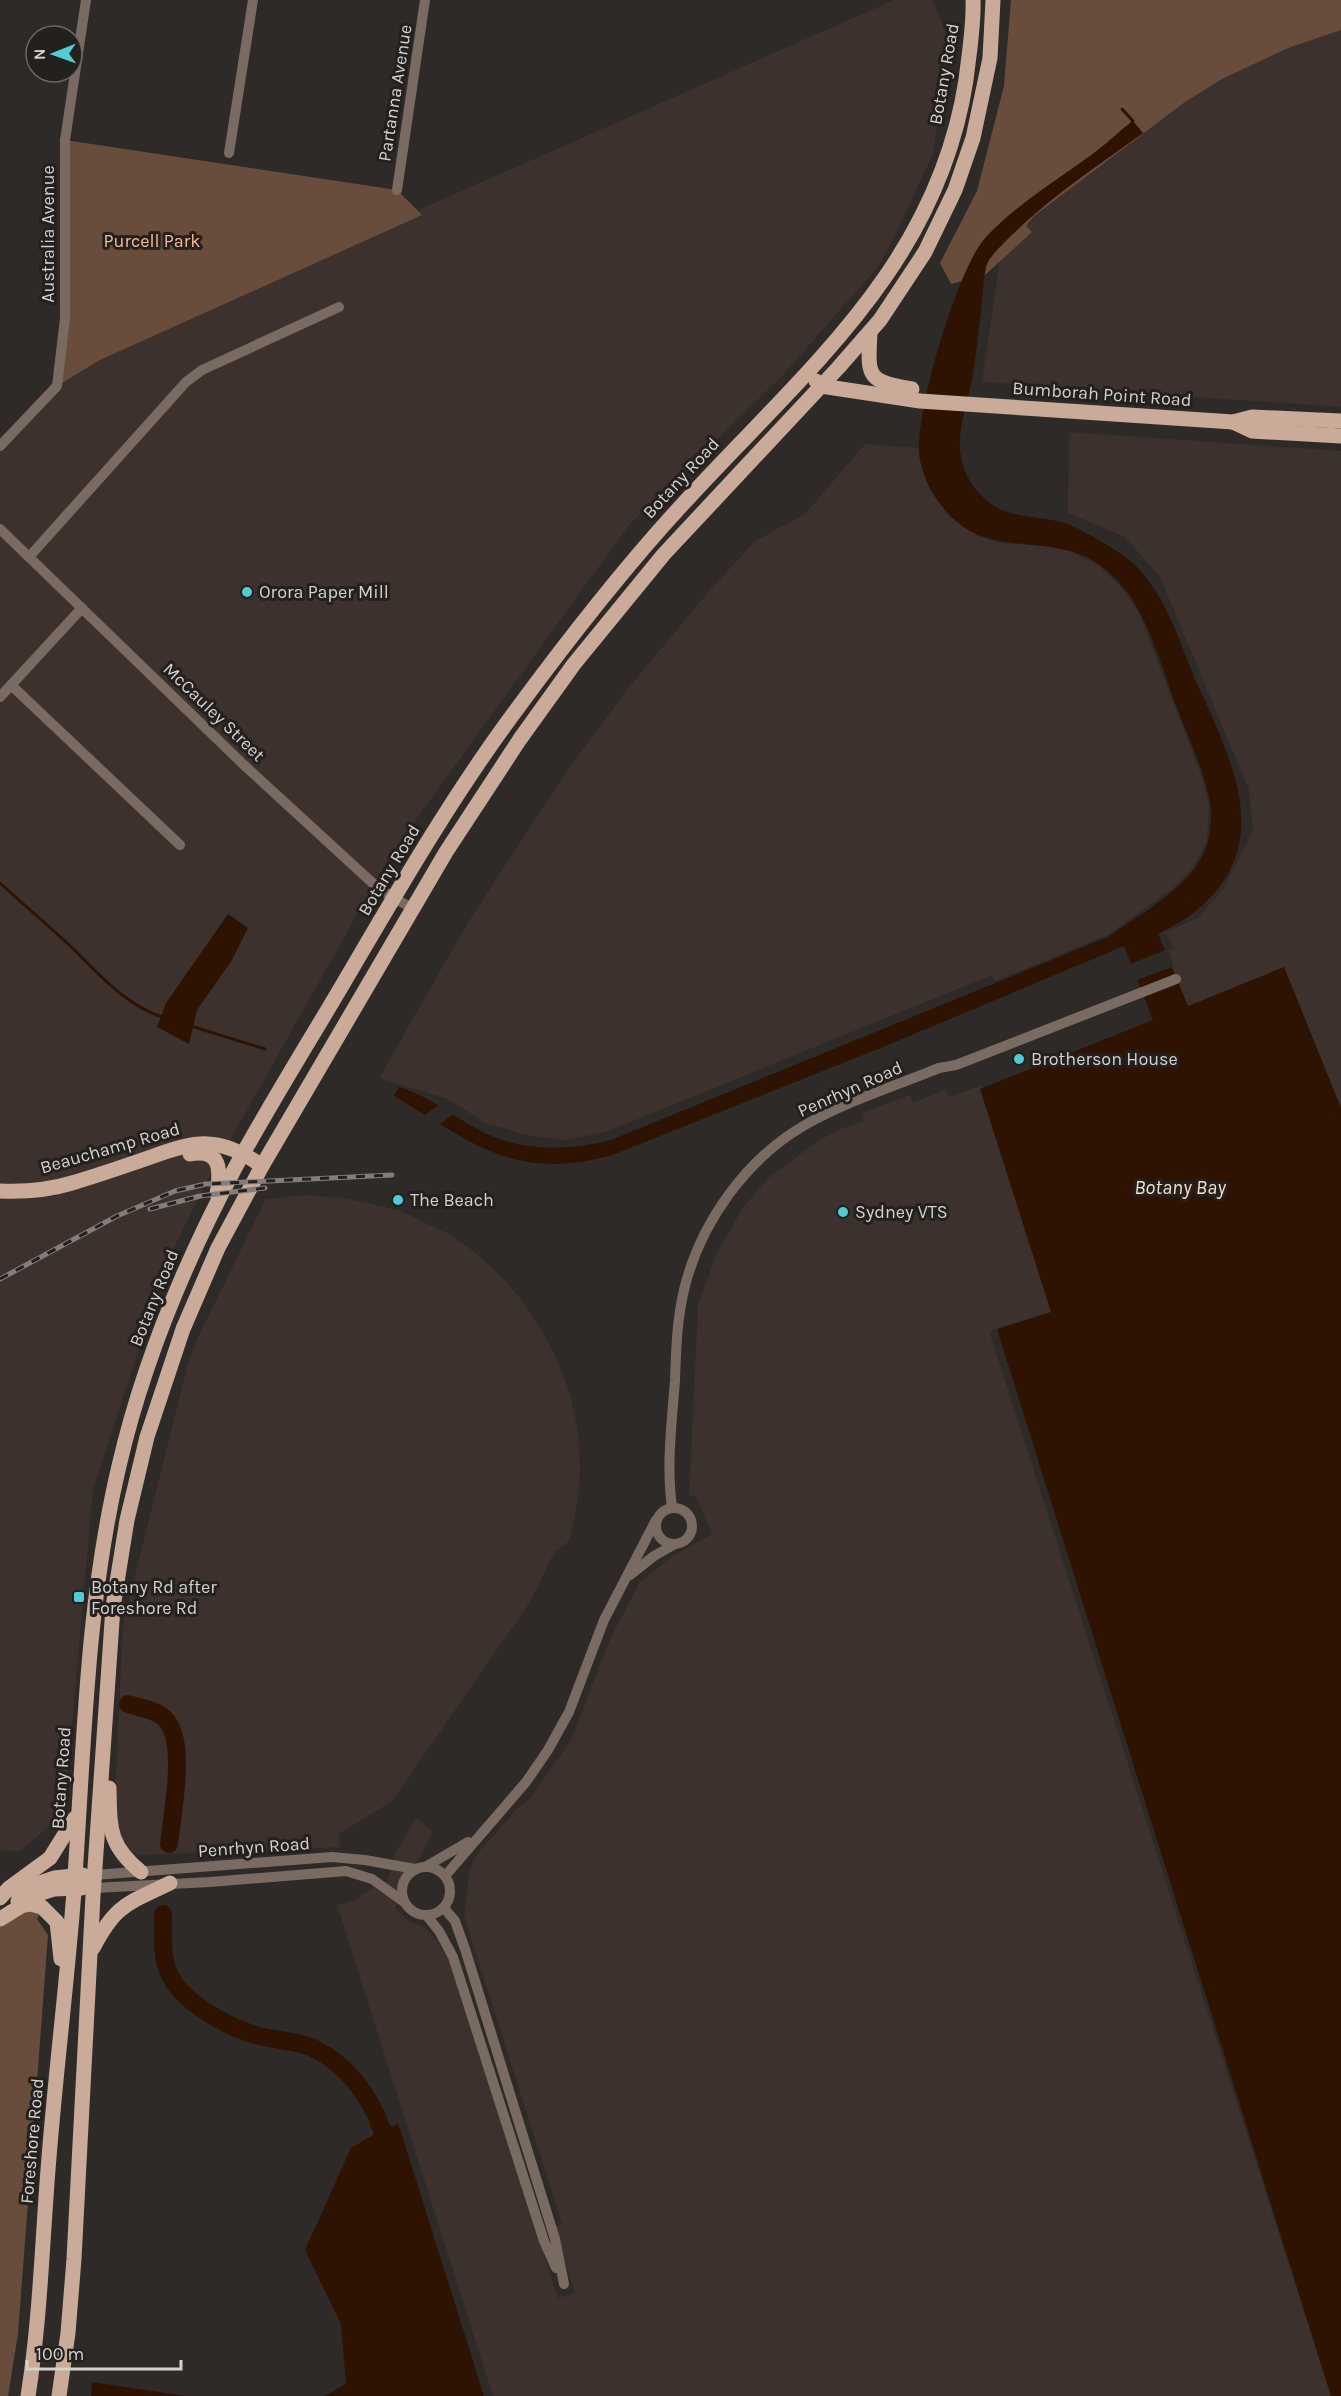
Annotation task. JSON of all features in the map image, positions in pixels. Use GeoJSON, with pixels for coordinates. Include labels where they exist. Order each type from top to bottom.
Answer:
{"type":"FeatureCollection","features":[{"type":"Feature","properties":{"kind":"main road"},"geometry":{"type":"LineString","coordinates":[[963,0],[971,42]]}},
{"type":"Feature","properties":{"kind":"main road","name":"Botany Road"},"geometry":{"type":"LineString","coordinates":[[94,1881],[110,1637],[119,1563],[147,1437],[159,1395],[193,1304],[240,1205],[253,1160],[394,898],[508,721],[576,631],[679,508],[807,372],[881,286],[920,220],[938,182],[952,142],[963,98],[971,42],[973,0]]}},
{"type":"Feature","properties":{"kind":"main road","name":"Botany Road"},"geometry":{"type":"LineString","coordinates":[[74,1882],[94,1609],[103,1544],[120,1461],[136,1402],[184,1272],[215,1209],[253,1160],[413,909],[478,801],[574,664],[664,554],[870,332],[901,291],[925,252],[956,190],[973,138],[990,58],[993,0]]}},
{"type":"Feature","properties":{"kind":"main road","name":"Bumborah Point Road"},"geometry":{"type":"LineString","coordinates":[[870,332],[868,360],[872,374],[886,384],[922,396]]}},
{"type":"Feature","properties":{"kind":"main road"},"geometry":{"type":"LineString","coordinates":[[807,372],[821,386]]}},
{"type":"Feature","properties":{"kind":"main road","name":"Bumborah Point Road"},"geometry":{"type":"LineString","coordinates":[[821,386],[922,396],[969,405],[1233,422],[1252,417],[1341,421]]}},
{"type":"Feature","properties":{"kind":"main road","name":"Bumborah Point Road"},"geometry":{"type":"LineString","coordinates":[[1233,422],[1252,431],[1341,436]]}},
{"type":"Feature","properties":{"kind":"main road","name":"Beauchamp Road"},"geometry":{"type":"LineString","coordinates":[[0,1191],[30,1191],[71,1184],[174,1147],[200,1143],[229,1147],[253,1160]]}},
{"type":"Feature","properties":{"kind":"main road"},"geometry":{"type":"LineString","coordinates":[[152,1156],[167,1158],[198,1152],[211,1155],[218,1164],[220,1179],[215,1209]]}},
{"type":"Feature","properties":{"kind":"main road"},"geometry":{"type":"LineString","coordinates":[[105,1722],[110,1814],[114,1843],[124,1858],[141,1872]]}},
{"type":"Feature","properties":{"kind":"main road"},"geometry":{"type":"LineString","coordinates":[[0,1898],[9,1888],[50,1858],[78,1813]]}},
{"type":"Feature","properties":{"kind":"main road"},"geometry":{"type":"LineString","coordinates":[[0,1898],[42,1881],[94,1881],[74,2259],[68,2333],[59,2396]]}},
{"type":"Feature","properties":{"kind":"main road"},"geometry":{"type":"LineString","coordinates":[[0,1913],[20,1901],[74,1882]]}},
{"type":"Feature","properties":{"kind":"main road","name":"Foreshore Road"},"geometry":{"type":"LineString","coordinates":[[28,2396],[38,2335],[48,2168],[74,1882]]}},
{"type":"Feature","properties":{"kind":"main road"},"geometry":{"type":"LineString","coordinates":[[90,1953],[114,1914],[130,1902],[170,1883]]}},
{"type":"Feature","properties":{"kind":"main road"},"geometry":{"type":"LineString","coordinates":[[0,1919],[11,1910],[30,1904],[42,1907],[53,1916],[58,1931],[65,1992]]}},
{"type":"Feature","properties":{"kind":"street","name":"Australia Avenue"},"geometry":{"type":"LineString","coordinates":[[0,446],[57,386],[64,318],[64,140],[86,0]]}},
{"type":"Feature","properties":{"kind":"street"},"geometry":{"type":"LineString","coordinates":[[229,153],[253,0]]}},
{"type":"Feature","properties":{"kind":"street","name":"Partanna Avenue"},"geometry":{"type":"LineString","coordinates":[[397,190],[426,0]]}},
{"type":"Feature","properties":{"kind":"street"},"geometry":{"type":"LineString","coordinates":[[29,557],[186,382],[202,370],[339,307]]}},
{"type":"Feature","properties":{"kind":"street","name":"McCauley Street"},"geometry":{"type":"LineString","coordinates":[[0,529],[244,765],[367,879],[413,909]]}},
{"type":"Feature","properties":{"kind":"street"},"geometry":{"type":"LineString","coordinates":[[0,697],[82,608]]}},
{"type":"Feature","properties":{"kind":"street"},"geometry":{"type":"LineString","coordinates":[[11,685],[180,845]]}},
{"type":"Feature","properties":{"kind":"street","name":"Penrhyn Road"},"geometry":{"type":"LineString","coordinates":[[672,1507],[669,1462],[677,1342],[684,1289],[702,1238],[735,1186],[775,1146],[804,1126],[829,1113],[939,1068],[956,1065],[1176,979]]}},
{"type":"Feature","properties":{"kind":"street"},"geometry":{"type":"LineString","coordinates":[[445,1876],[476,1837],[526,1782],[548,1750],[569,1712],[604,1620],[656,1520],[665,1509],[672,1507],[686,1512],[692,1524],[688,1538],[654,1556],[627,1577]]}},
{"type":"Feature","properties":{"kind":"street"},"geometry":{"type":"LineString","coordinates":[[656,1520],[656,1532],[659,1538],[669,1544],[675,1544]]}},
{"type":"Feature","properties":{"kind":"street"},"geometry":{"type":"LineString","coordinates":[[420,1868],[436,1869],[445,1876],[451,1890],[444,1908],[436,1914],[418,1915],[409,1910],[401,1893],[403,1883],[408,1875],[420,1868],[476,1837]]}},
{"type":"Feature","properties":{"kind":"street","name":"Penrhyn Road"},"geometry":{"type":"LineString","coordinates":[[94,1881],[141,1872],[332,1857],[420,1868]]}},
{"type":"Feature","properties":{"kind":"street","name":"Penrhyn Road"},"geometry":{"type":"LineString","coordinates":[[94,1881],[210,1882],[346,1871],[372,1879],[404,1902]]}},
{"type":"Feature","properties":{"kind":"street"},"geometry":{"type":"LineString","coordinates":[[427,1916],[439,1931],[453,1957],[544,2241],[564,2284],[555,2239],[465,1949],[455,1921],[444,1908]]}},
{"type":"Feature","properties":{"kind":"shaded area"},"geometry":{"type":"Polygon","coordinates":[[[894,0],[932,0],[950,42],[933,154],[893,240],[877,268],[782,376],[629,525],[391,854],[206,1183],[167,1262],[93,1490],[64,1815],[18,1852],[0,1850],[0,446],[57,386],[100,360],[253,291],[269,276],[894,0]]]}},
{"type":"Feature","properties":{"kind":"shaded area"},"geometry":{"type":"Polygon","coordinates":[[[1341,16],[1341,407],[982,382],[1006,217],[1155,99],[1341,16]]]}},
{"type":"Feature","properties":{"kind":"shaded area"},"geometry":{"type":"Polygon","coordinates":[[[1069,432],[1341,451],[1341,1108],[1284,967],[1188,1007],[1165,951],[1173,948],[1167,934],[1159,935],[1198,918],[1223,889],[1239,859],[1253,830],[1249,790],[1160,577],[1125,537],[1068,513],[1069,432]]]}},
{"type":"Feature","properties":{"kind":"shaded area"},"geometry":{"type":"Polygon","coordinates":[[[865,444],[918,448],[922,469],[930,490],[949,516],[978,536],[1001,543],[1044,546],[1070,551],[1099,566],[1120,586],[1138,611],[1200,772],[1209,805],[1207,841],[1192,869],[1172,889],[1107,935],[995,981],[992,975],[606,1132],[566,1140],[530,1136],[485,1123],[448,1099],[379,1078],[467,924],[566,772],[630,686],[710,590],[755,541],[805,514],[865,444]]]}},
{"type":"Feature","properties":{"kind":"shaded area"},"geometry":{"type":"Polygon","coordinates":[[[982,1085],[1053,1312],[992,1330],[990,1334],[1331,2396],[493,2396],[337,1905],[355,1900],[374,1887],[383,1894],[395,1854],[416,1818],[433,1831],[395,1908],[410,1922],[426,1928],[448,1956],[558,2298],[575,2293],[554,2228],[562,2224],[464,1916],[470,1868],[479,1852],[517,1809],[531,1797],[571,1740],[611,1637],[640,1582],[673,1556],[712,1534],[695,1495],[689,1497],[698,1304],[717,1253],[742,1209],[767,1179],[815,1143],[840,1129],[864,1121],[861,1113],[910,1095],[913,1103],[946,1089],[949,1097],[982,1085]]]}},
{"type":"Feature","properties":{"kind":"shaded area"},"geometry":{"type":"Polygon","coordinates":[[[306,1195],[344,1198],[398,1210],[449,1234],[500,1275],[521,1299],[557,1359],[571,1397],[578,1432],[580,1465],[579,1494],[570,1540],[553,1554],[526,1608],[392,1801],[339,1834],[340,1847],[138,1855],[119,1841],[114,1818],[123,1624],[187,1367],[197,1339],[266,1199],[306,1195]]]}},
{"type":"Feature","properties":{"kind":"green space"},"geometry":{"type":"Polygon","coordinates":[[[1011,0],[1341,0],[1341,30],[1288,48],[1222,79],[1185,102],[1034,216],[1026,226],[1032,232],[985,275],[951,284],[940,263],[977,191],[1004,86],[1011,0]]]}},
{"type":"Feature","properties":{"kind":"green space","name":"Purcell Park"},"geometry":{"type":"Polygon","coordinates":[[[65,140],[397,190],[422,215],[100,360],[57,386],[65,318],[65,140]]]}},
{"type":"Feature","properties":{"kind":"green space"},"geometry":{"type":"Polygon","coordinates":[[[38,1910],[37,1919],[48,1935],[18,2334],[8,2396],[0,2396],[0,1920],[7,1915],[38,1910]]]}},
{"type":"Feature","properties":{"kind":"water","name":"Botany Bay"},"geometry":{"type":"Polygon","coordinates":[[[1133,121],[1143,133],[1044,206],[989,260],[984,277],[973,371],[960,433],[960,451],[971,482],[978,493],[992,504],[1010,513],[1068,524],[1099,540],[1134,564],[1163,603],[1232,768],[1239,797],[1241,827],[1236,855],[1222,883],[1193,913],[1158,934],[1188,1006],[1284,967],[1341,1108],[1341,2396],[1331,2396],[997,1329],[1051,1312],[980,1089],[1153,1020],[1124,946],[888,1045],[615,1154],[581,1162],[550,1164],[523,1161],[498,1154],[473,1143],[394,1096],[399,1087],[410,1091],[481,1131],[512,1143],[561,1148],[611,1140],[1108,937],[1165,897],[1191,873],[1207,845],[1211,824],[1210,802],[1200,766],[1155,647],[1132,599],[1110,573],[1087,558],[1048,547],[990,539],[972,532],[943,508],[929,486],[920,460],[919,440],[930,380],[951,310],[975,253],[986,237],[1012,213],[1133,121]]]}},
{"type":"Feature","properties":{"kind":"water"},"geometry":{"type":"Polygon","coordinates":[[[228,914],[248,928],[232,960],[197,1010],[189,1044],[157,1027],[166,1003],[228,914]]]}},
{"type":"Feature","properties":{"kind":"water"},"geometry":{"type":"Polygon","coordinates":[[[398,2124],[484,2396],[325,2396],[346,2384],[341,2324],[305,2250],[351,2148],[382,2130],[398,2124]]]}},
{"type":"Feature","properties":{"kind":"water"},"geometry":{"type":"Polygon","coordinates":[[[92,2382],[186,2396],[91,2396],[92,2382]]]}},
{"type":"Feature","properties":{"kind":"pier"},"geometry":{"type":"Polygon","coordinates":[[[1168,949],[1174,966],[1135,981],[1128,965],[1168,949]]]}},
{"type":"Feature","properties":{"kind":"pier"},"geometry":{"type":"Polygon","coordinates":[[[441,1104],[456,1112],[437,1126],[423,1116],[441,1104]]]}},
{"type":"Feature","properties":{"kind":"waterway"},"geometry":{"type":"LineString","coordinates":[[1122,109],[1133,121],[1131,124]]}},
{"type":"Feature","properties":{"kind":"waterway"},"geometry":{"type":"LineString","coordinates":[[0,883],[123,996],[136,1005],[165,1018]]}},
{"type":"Feature","properties":{"kind":"waterway"},"geometry":{"type":"LineString","coordinates":[[191,1026],[265,1049]]}},
{"type":"Feature","properties":{"kind":"waterway"},"geometry":{"type":"LineString","coordinates":[[128,1704],[163,1717],[172,1731],[177,1762],[169,1844]]}},
{"type":"Feature","properties":{"kind":"waterway"},"geometry":{"type":"LineString","coordinates":[[163,1914],[166,1966],[175,1984],[185,1995],[210,2014],[238,2029],[301,2044],[325,2055],[356,2082],[371,2105],[382,2130]]}},
{"type":"Feature","properties":{"kind":"railway"},"geometry":{"type":"LineString","coordinates":[[0,1279],[117,1216],[175,1191],[206,1184],[392,1175]]}},
{"type":"Feature","properties":{"kind":"railway"},"geometry":{"type":"LineString","coordinates":[[150,1209],[200,1196],[265,1188]]}},
{"type":"Feature","properties":{"kind":"place","name":"Orora Paper Mill"},"geometry":{"type":"Point","coordinates":[247,592]}},
{"type":"Feature","properties":{"kind":"place","name":"Brotherson House"},"geometry":{"type":"Point","coordinates":[1019,1059]}},
{"type":"Feature","properties":{"kind":"place","name":"The Beach"},"geometry":{"type":"Point","coordinates":[398,1200]}},
{"type":"Feature","properties":{"kind":"place","name":"Sydney VTS"},"geometry":{"type":"Point","coordinates":[843,1212]}},
{"type":"Feature","properties":{"kind":"place","name":"Botany Rd after Foreshore Rd"},"geometry":{"type":"Point","coordinates":[79,1597]}}]}
